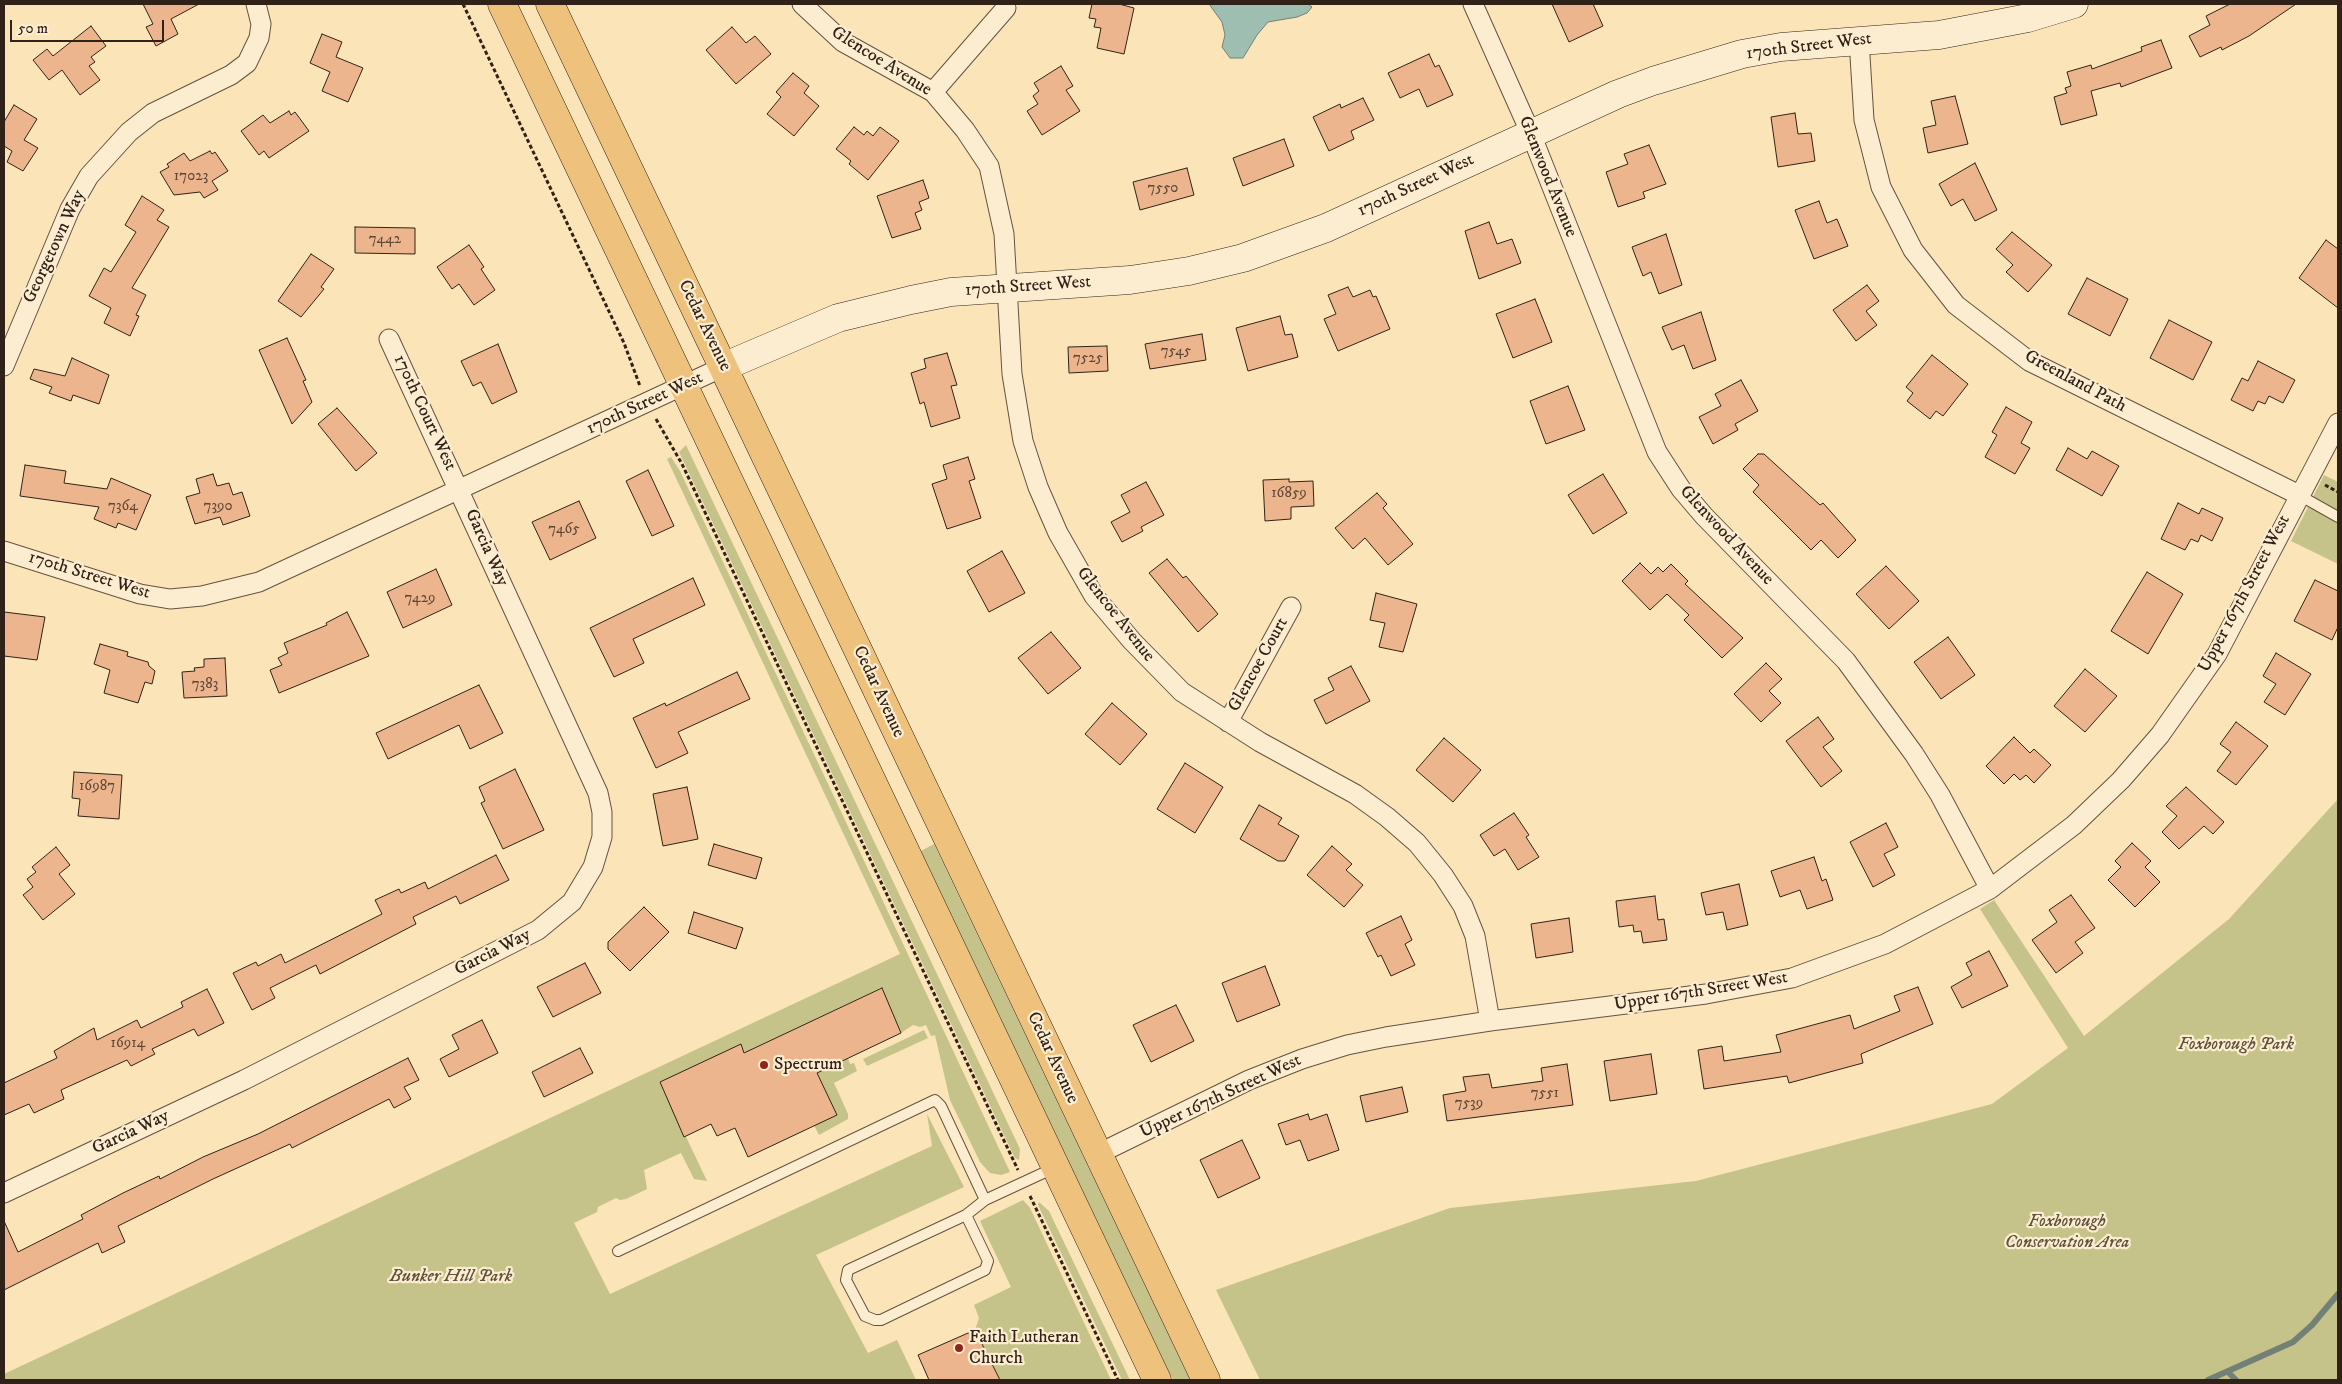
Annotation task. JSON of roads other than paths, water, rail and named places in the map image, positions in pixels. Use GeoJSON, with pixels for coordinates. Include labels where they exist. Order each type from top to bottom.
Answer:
{"type":"FeatureCollection","features":[{"type":"Feature","properties":{"kind":"main road"},"geometry":{"type":"LineString","coordinates":[[502,4],[1157,1380]]}},
{"type":"Feature","properties":{"kind":"main road","name":"Cedar Avenue"},"geometry":{"type":"LineString","coordinates":[[550,4],[1206,1380]]}},
{"type":"Feature","properties":{"kind":"street","name":"Georgetown Way"},"geometry":{"type":"LineString","coordinates":[[4,366],[70,209],[89,176],[129,132],[153,114],[232,75],[247,63],[259,38],[261,24],[256,4]]}},
{"type":"Feature","properties":{"kind":"street","name":"Glencoe Avenue"},"geometry":{"type":"LineString","coordinates":[[802,4],[843,42],[933,92],[965,130],[989,166],[1004,234],[1008,289],[1007,321],[1012,374],[1023,441],[1038,487],[1062,540],[1094,596],[1156,667],[1182,692],[1228,722],[1355,794],[1388,817],[1417,843],[1443,875],[1463,906],[1475,936],[1490,1021]]}},
{"type":"Feature","properties":{"kind":"street","name":"Glenwood Avenue"},"geometry":{"type":"LineString","coordinates":[[1474,4],[1531,134],[1657,452],[1681,488],[1704,516],[1846,661],[1914,754],[1940,795],[1990,889]]}},
{"type":"Feature","properties":{"kind":"street","name":"170th Street West"},"geometry":{"type":"LineString","coordinates":[[4,551],[140,594],[170,599],[202,596],[259,582],[724,367],[838,318],[866,310],[951,292],[1130,280],[1189,271],[1243,258],[1326,228],[1618,94],[1698,67],[1781,47],[1939,35],[1983,28],[2028,18],[2074,4]]}},
{"type":"Feature","properties":{"kind":"street"},"geometry":{"type":"LineString","coordinates":[[933,92],[1006,8]]}},
{"type":"Feature","properties":{"kind":"street","name":"Greenland Path"},"geometry":{"type":"LineString","coordinates":[[1859,40],[1864,120],[1881,187],[1913,250],[1956,305],[2029,361],[2299,496]]}},
{"type":"Feature","properties":{"kind":"street","name":"170th Court West"},"geometry":{"type":"LineString","coordinates":[[389,339],[459,488]]}},
{"type":"Feature","properties":{"kind":"street","name":"Upper 167th Street West"},"geometry":{"type":"LineString","coordinates":[[1098,1154],[1249,1080],[1302,1059],[1386,1037],[1490,1021],[1706,994],[1792,978],[1885,944],[1990,889],[2074,825],[2121,780],[2160,735],[2217,654],[2338,423]]}},
{"type":"Feature","properties":{"kind":"street","name":"Garcia Way"},"geometry":{"type":"LineString","coordinates":[[4,1193],[244,1080],[538,930],[572,902],[586,880],[602,837],[602,812],[598,793],[459,488]]}},
{"type":"Feature","properties":{"kind":"street","name":"Glencoe Court"},"geometry":{"type":"LineString","coordinates":[[1228,722],[1291,607]]}},
{"type":"Feature","properties":{"kind":"lane"},"geometry":{"type":"LineString","coordinates":[[2299,496],[2338,517]]}},
{"type":"Feature","properties":{"kind":"lane"},"geometry":{"type":"LineString","coordinates":[[618,1251],[935,1100],[941,1106],[985,1200]]}},
{"type":"Feature","properties":{"kind":"lane"},"geometry":{"type":"LineString","coordinates":[[966,1215],[988,1261],[985,1270],[881,1320],[864,1316],[846,1280],[848,1270],[966,1215],[985,1200],[1055,1167]]}},
{"type":"Feature","properties":{"kind":"waterway"},"geometry":{"type":"LineString","coordinates":[[2208,1380],[2293,1342],[2312,1325],[2338,1294]]}},
{"type":"Feature","properties":{"kind":"waterway"},"geometry":{"type":"LineString","coordinates":[[2228,1372],[2236,1380]]}},
{"type":"Feature","properties":{"kind":"place","name":"Spectrum"},"geometry":{"type":"Point","coordinates":[764,1065]}},
{"type":"Feature","properties":{"kind":"place","name":"Faith Lutheran Church"},"geometry":{"type":"Point","coordinates":[959,1348]}},
{"type":"Feature","properties":{"kind":"park label","name":"Foxborough Park"},"geometry":{"type":"Point","coordinates":[2236,1045]}},
{"type":"Feature","properties":{"kind":"park label","name":"Foxborough Conservation Area"},"geometry":{"type":"Point","coordinates":[2067,1232]}},
{"type":"Feature","properties":{"kind":"park label","name":"Bunker Hill Park"},"geometry":{"type":"Point","coordinates":[451,1277]}}]}
